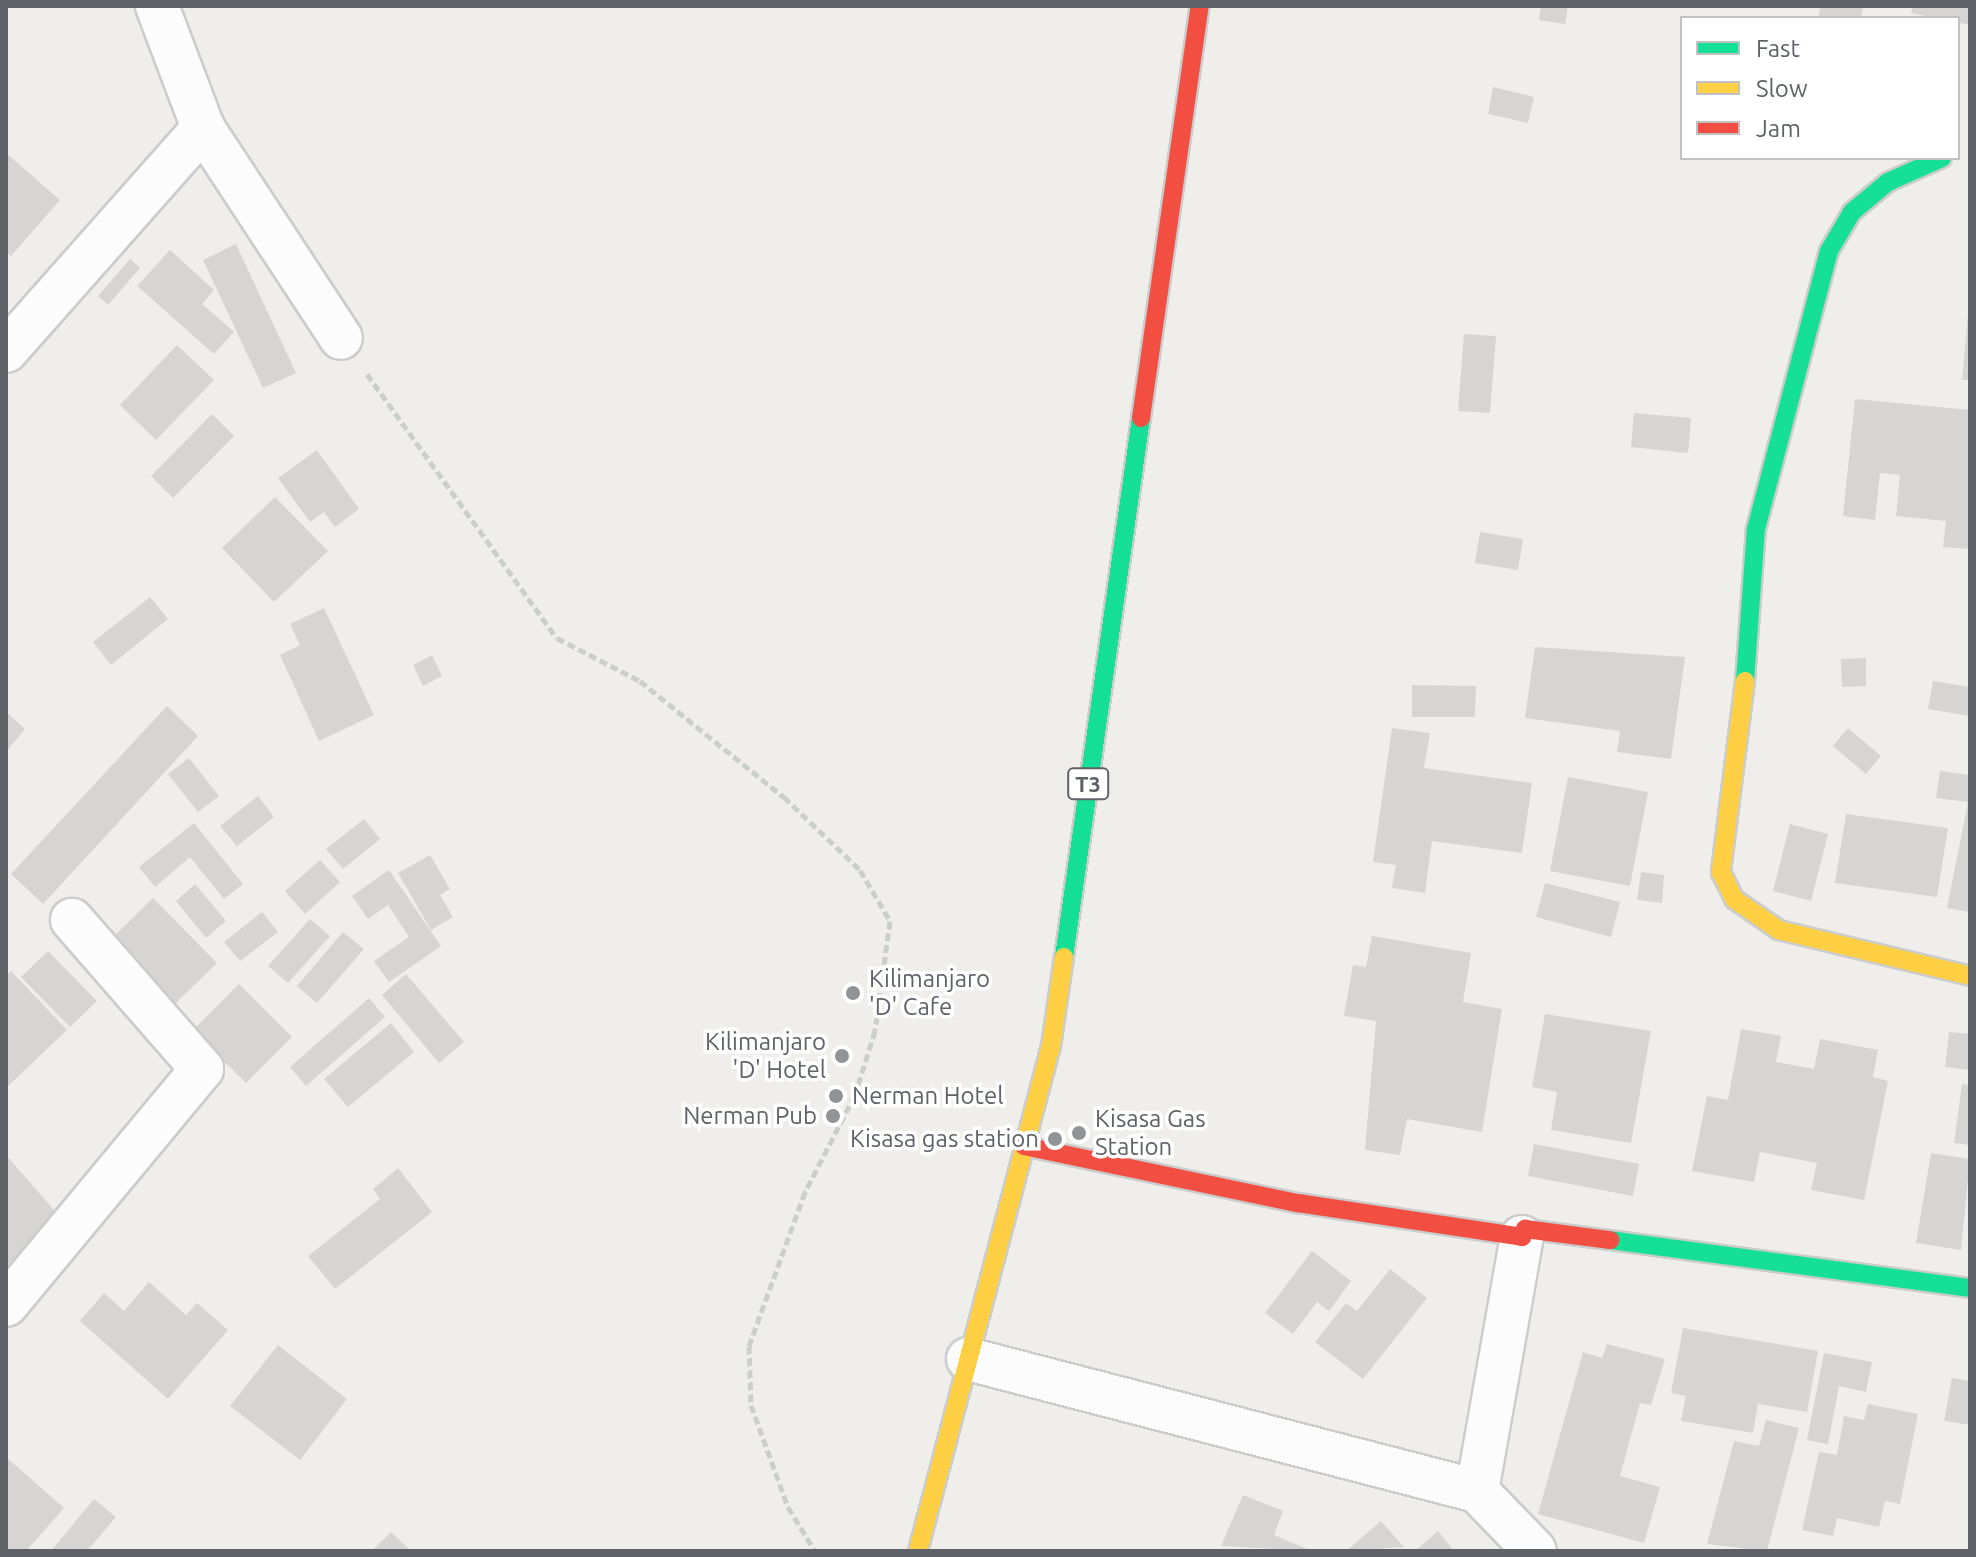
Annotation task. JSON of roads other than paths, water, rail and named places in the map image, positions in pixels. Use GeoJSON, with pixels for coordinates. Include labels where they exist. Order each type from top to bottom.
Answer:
{"type":"FeatureCollection","features":[{"type":"Feature","properties":{"kind":"main road","name":"T3"},"geometry":{"type":"LineString","coordinates":[[918,1551],[1051,1046],[1200,6]]}},
{"type":"Feature","properties":{"kind":"main road"},"geometry":{"type":"LineString","coordinates":[[1938,160],[1888,182],[1852,212],[1829,251],[1756,529],[1740,751],[1721,872],[1734,899],[1779,930],[1970,976]]}},
{"type":"Feature","properties":{"kind":"main road"},"geometry":{"type":"LineString","coordinates":[[1024,1146],[1298,1203],[1522,1237],[1525,1229],[1970,1288]]}},
{"type":"Feature","properties":{"kind":"street"},"geometry":{"type":"LineString","coordinates":[[157,6],[203,128],[341,338]]}},
{"type":"Feature","properties":{"kind":"street"},"geometry":{"type":"LineString","coordinates":[[6,351],[203,128]]}},
{"type":"Feature","properties":{"kind":"street"},"geometry":{"type":"LineString","coordinates":[[6,1305],[202,1069],[72,920]]}},
{"type":"Feature","properties":{"kind":"street"},"geometry":{"type":"LineString","coordinates":[[1477,1491],[1522,1237]]}},
{"type":"Feature","properties":{"kind":"street"},"geometry":{"type":"LineString","coordinates":[[968,1359],[1477,1491],[1535,1551]]}},
{"type":"Feature","properties":{"kind":"place","name":"Kilimanjaro 'D' Cafe"},"geometry":{"type":"Point","coordinates":[853,993]}},
{"type":"Feature","properties":{"kind":"place","name":"Kilimanjaro 'D' Hotel"},"geometry":{"type":"Point","coordinates":[842,1056]}},
{"type":"Feature","properties":{"kind":"place","name":"Nerman Hotel"},"geometry":{"type":"Point","coordinates":[836,1096]}},
{"type":"Feature","properties":{"kind":"place","name":"Nerman Pub"},"geometry":{"type":"Point","coordinates":[833,1116]}},
{"type":"Feature","properties":{"kind":"place","name":"Kisasa Gas Station"},"geometry":{"type":"Point","coordinates":[1079,1133]}},
{"type":"Feature","properties":{"kind":"place","name":"Kisasa gas station"},"geometry":{"type":"Point","coordinates":[1055,1139]}}]}
